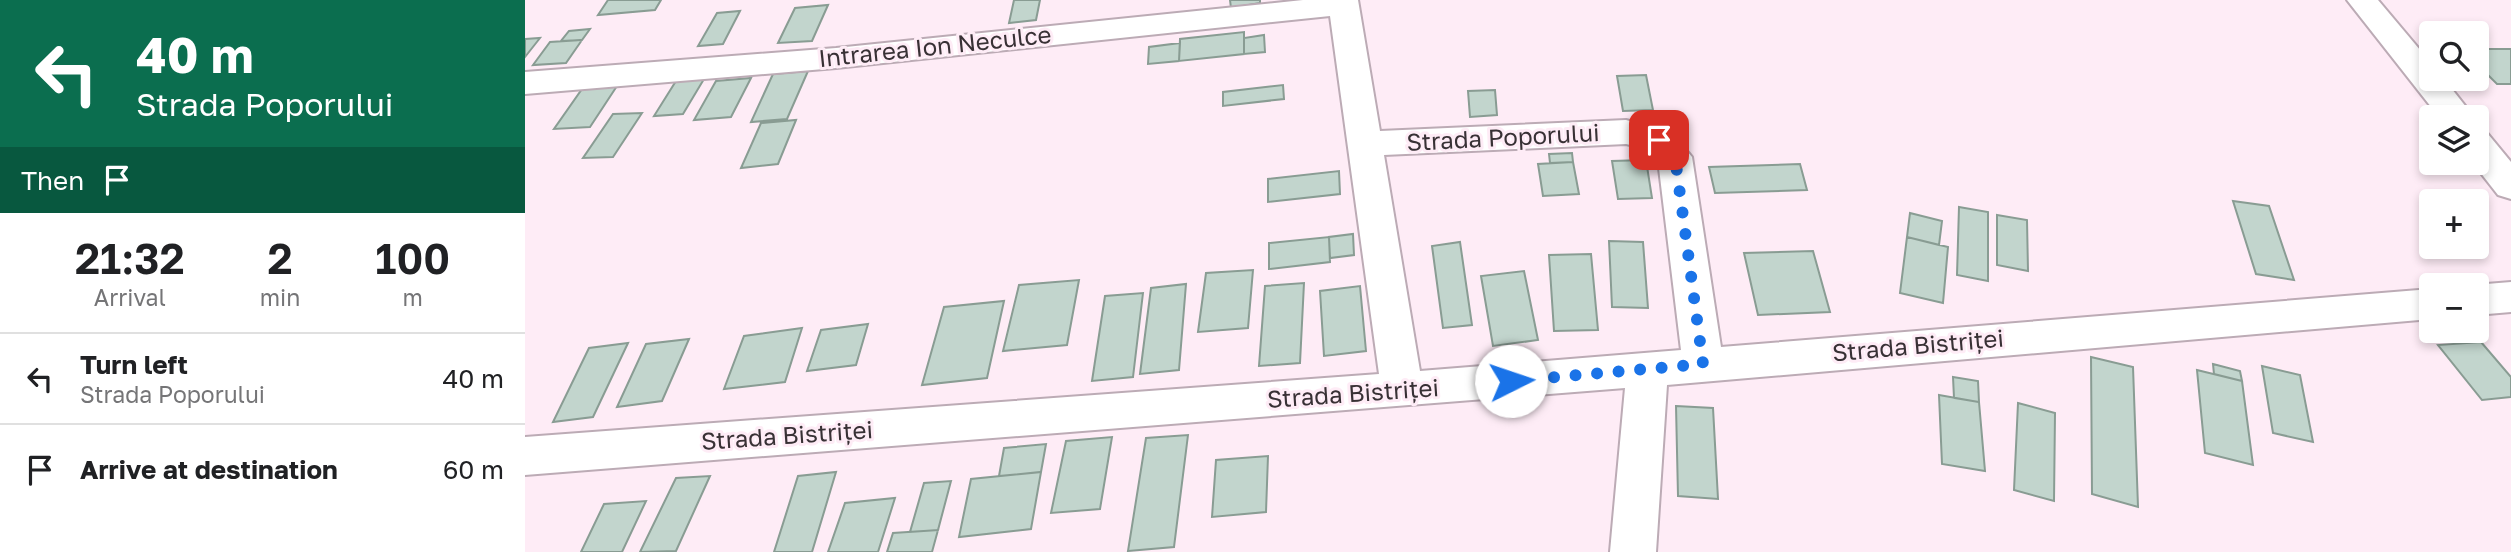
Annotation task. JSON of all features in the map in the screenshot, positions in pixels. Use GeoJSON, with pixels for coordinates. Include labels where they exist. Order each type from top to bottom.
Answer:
{"type":"FeatureCollection","features":[{"type":"Feature","properties":{"kind":"street"},"geometry":{"type":"LineString","coordinates":[[2362,0],[2447,105]]}},
{"type":"Feature","properties":{"kind":"street"},"geometry":{"type":"LineString","coordinates":[[1343,2],[1402,390]]}},
{"type":"Feature","properties":{"kind":"street","name":"Intrarea Ion Neculce"},"geometry":{"type":"LineString","coordinates":[[525,83],[836,58],[1343,2]]}},
{"type":"Feature","properties":{"kind":"street","name":"Strada Poporului"},"geometry":{"type":"LineString","coordinates":[[1365,144],[1626,132],[1659,140],[1675,157],[1703,364]]}},
{"type":"Feature","properties":{"kind":"street"},"geometry":{"type":"LineString","coordinates":[[2489,158],[2511,186]]}},
{"type":"Feature","properties":{"kind":"street"},"geometry":{"type":"LineString","coordinates":[[2489,299],[2511,297]]}},
{"type":"Feature","properties":{"kind":"street","name":"Strada Bistriței"},"geometry":{"type":"LineString","coordinates":[[525,456],[1402,390],[2419,305]]}},
{"type":"Feature","properties":{"kind":"street"},"geometry":{"type":"LineString","coordinates":[[1633,552],[1647,370]]}},
{"type":"Feature","properties":{"kind":"building"},"geometry":{"type":"Polygon","coordinates":[[[608,0],[661,0],[655,10],[598,15],[608,0]]]}},
{"type":"Feature","properties":{"kind":"building"},"geometry":{"type":"Polygon","coordinates":[[[1014,0],[1040,0],[1036,20],[1009,23],[1014,0]]]}},
{"type":"Feature","properties":{"kind":"building"},"geometry":{"type":"Polygon","coordinates":[[[1230,0],[1260,0],[1260,3],[1231,8],[1230,0]]]}},
{"type":"Feature","properties":{"kind":"building"},"geometry":{"type":"Polygon","coordinates":[[[828,5],[812,41],[778,43],[795,8],[828,5]]]}},
{"type":"Feature","properties":{"kind":"building"},"geometry":{"type":"Polygon","coordinates":[[[740,11],[723,44],[698,46],[717,13],[740,11]]]}},
{"type":"Feature","properties":{"kind":"building"},"geometry":{"type":"Polygon","coordinates":[[[590,29],[582,40],[561,41],[569,31],[590,29]]]}},
{"type":"Feature","properties":{"kind":"building"},"geometry":{"type":"Polygon","coordinates":[[[1244,32],[1244,54],[1179,61],[1180,39],[1244,32]]]}},
{"type":"Feature","properties":{"kind":"building"},"geometry":{"type":"Polygon","coordinates":[[[1264,35],[1265,52],[1244,54],[1244,38],[1264,35]]]}},
{"type":"Feature","properties":{"kind":"building"},"geometry":{"type":"Polygon","coordinates":[[[540,38],[525,57],[525,39],[540,38]]]}},
{"type":"Feature","properties":{"kind":"building"},"geometry":{"type":"Polygon","coordinates":[[[582,40],[566,63],[533,65],[550,42],[582,40]]]}},
{"type":"Feature","properties":{"kind":"building"},"geometry":{"type":"Polygon","coordinates":[[[1180,43],[1179,61],[1148,64],[1149,47],[1180,43]]]}},
{"type":"Feature","properties":{"kind":"building"},"geometry":{"type":"Polygon","coordinates":[[[2489,49],[2511,49],[2511,84],[2497,84],[2489,76],[2489,49]]]}},
{"type":"Feature","properties":{"kind":"building"},"geometry":{"type":"Polygon","coordinates":[[[808,71],[787,119],[751,122],[773,74],[808,71]]]}},
{"type":"Feature","properties":{"kind":"building"},"geometry":{"type":"Polygon","coordinates":[[[1646,75],[1653,110],[1623,111],[1617,76],[1646,75]]]}},
{"type":"Feature","properties":{"kind":"building"},"geometry":{"type":"Polygon","coordinates":[[[751,78],[731,117],[694,120],[716,81],[751,78]]]}},
{"type":"Feature","properties":{"kind":"building"},"geometry":{"type":"Polygon","coordinates":[[[704,79],[683,114],[654,116],[676,81],[704,79]]]}},
{"type":"Feature","properties":{"kind":"building"},"geometry":{"type":"Polygon","coordinates":[[[1283,85],[1284,99],[1223,106],[1223,92],[1283,85]]]}},
{"type":"Feature","properties":{"kind":"building"},"geometry":{"type":"Polygon","coordinates":[[[617,86],[590,127],[554,129],[582,89],[617,86]]]}},
{"type":"Feature","properties":{"kind":"building"},"geometry":{"type":"Polygon","coordinates":[[[1495,90],[1497,115],[1470,117],[1468,91],[1495,90]]]}},
{"type":"Feature","properties":{"kind":"building"},"geometry":{"type":"Polygon","coordinates":[[[642,113],[613,157],[583,158],[613,114],[642,113]]]}},
{"type":"Feature","properties":{"kind":"building"},"geometry":{"type":"Polygon","coordinates":[[[796,120],[778,164],[741,168],[761,123],[796,120]]]}},
{"type":"Feature","properties":{"kind":"building"},"geometry":{"type":"Polygon","coordinates":[[[1572,153],[1573,162],[1550,163],[1549,154],[1572,153]]]}},
{"type":"Feature","properties":{"kind":"building"},"geometry":{"type":"Polygon","coordinates":[[[1646,160],[1652,198],[1618,199],[1612,161],[1646,160]]]}},
{"type":"Feature","properties":{"kind":"building"},"geometry":{"type":"Polygon","coordinates":[[[1573,162],[1579,194],[1543,196],[1538,164],[1573,162]]]}},
{"type":"Feature","properties":{"kind":"building"},"geometry":{"type":"Polygon","coordinates":[[[1800,164],[1807,190],[1715,193],[1709,167],[1800,164]]]}},
{"type":"Feature","properties":{"kind":"building"},"geometry":{"type":"Polygon","coordinates":[[[1339,171],[1340,194],[1268,202],[1268,179],[1339,171]]]}},
{"type":"Feature","properties":{"kind":"building"},"geometry":{"type":"Polygon","coordinates":[[[2233,201],[2269,206],[2294,280],[2256,274],[2233,201]]]}},
{"type":"Feature","properties":{"kind":"building"},"geometry":{"type":"Polygon","coordinates":[[[1959,207],[1988,212],[1988,281],[1957,275],[1959,207]]]}},
{"type":"Feature","properties":{"kind":"building"},"geometry":{"type":"Polygon","coordinates":[[[1910,213],[1942,221],[1939,245],[1907,237],[1910,213]]]}},
{"type":"Feature","properties":{"kind":"building"},"geometry":{"type":"Polygon","coordinates":[[[1997,215],[2027,220],[2028,271],[1997,265],[1997,215]]]}},
{"type":"Feature","properties":{"kind":"building"},"geometry":{"type":"Polygon","coordinates":[[[1353,234],[1354,255],[1330,258],[1329,237],[1353,234]]]}},
{"type":"Feature","properties":{"kind":"building"},"geometry":{"type":"Polygon","coordinates":[[[1329,237],[1330,262],[1269,269],[1269,243],[1329,237]]]}},
{"type":"Feature","properties":{"kind":"building"},"geometry":{"type":"Polygon","coordinates":[[[1907,237],[1948,247],[1943,303],[1900,293],[1907,237]]]}},
{"type":"Feature","properties":{"kind":"building"},"geometry":{"type":"Polygon","coordinates":[[[1609,241],[1643,242],[1648,308],[1612,307],[1609,241]]]}},
{"type":"Feature","properties":{"kind":"building"},"geometry":{"type":"Polygon","coordinates":[[[1460,242],[1472,325],[1443,328],[1432,246],[1460,242]]]}},
{"type":"Feature","properties":{"kind":"building"},"geometry":{"type":"Polygon","coordinates":[[[1813,251],[1830,312],[1758,315],[1744,253],[1813,251]]]}},
{"type":"Feature","properties":{"kind":"building"},"geometry":{"type":"Polygon","coordinates":[[[1591,254],[1598,330],[1554,331],[1549,255],[1591,254]]]}},
{"type":"Feature","properties":{"kind":"building"},"geometry":{"type":"Polygon","coordinates":[[[1253,270],[1248,328],[1198,332],[1206,273],[1253,270]]]}},
{"type":"Feature","properties":{"kind":"building"},"geometry":{"type":"Polygon","coordinates":[[[1524,271],[1538,340],[1493,346],[1481,276],[1524,271]]]}},
{"type":"Feature","properties":{"kind":"building"},"geometry":{"type":"Polygon","coordinates":[[[1079,280],[1067,345],[1003,351],[1019,285],[1079,280]]]}},
{"type":"Feature","properties":{"kind":"building"},"geometry":{"type":"Polygon","coordinates":[[[1304,283],[1300,363],[1259,366],[1265,286],[1304,283]]]}},
{"type":"Feature","properties":{"kind":"building"},"geometry":{"type":"Polygon","coordinates":[[[1186,284],[1179,370],[1140,374],[1151,288],[1186,284]]]}},
{"type":"Feature","properties":{"kind":"building"},"geometry":{"type":"Polygon","coordinates":[[[1360,286],[1366,351],[1324,356],[1320,291],[1360,286]]]}},
{"type":"Feature","properties":{"kind":"building"},"geometry":{"type":"Polygon","coordinates":[[[1143,293],[1133,377],[1092,381],[1105,296],[1143,293]]]}},
{"type":"Feature","properties":{"kind":"building"},"geometry":{"type":"Polygon","coordinates":[[[1004,301],[987,378],[922,385],[944,307],[1004,301]]]}},
{"type":"Feature","properties":{"kind":"building"},"geometry":{"type":"Polygon","coordinates":[[[868,324],[856,365],[807,371],[821,330],[868,324]]]}},
{"type":"Feature","properties":{"kind":"building"},"geometry":{"type":"Polygon","coordinates":[[[802,328],[785,382],[724,389],[744,336],[802,328]]]}},
{"type":"Feature","properties":{"kind":"building"},"geometry":{"type":"Polygon","coordinates":[[[689,339],[662,401],[617,407],[646,344],[689,339]]]}},
{"type":"Feature","properties":{"kind":"building"},"geometry":{"type":"Polygon","coordinates":[[[628,343],[593,417],[553,422],[589,348],[628,343]]]}},
{"type":"Feature","properties":{"kind":"building"},"geometry":{"type":"Polygon","coordinates":[[[2482,343],[2511,377],[2511,397],[2482,400],[2438,345],[2482,343]]]}},
{"type":"Feature","properties":{"kind":"building"},"geometry":{"type":"Polygon","coordinates":[[[2091,357],[2133,367],[2138,507],[2092,494],[2091,357]]]}},
{"type":"Feature","properties":{"kind":"building"},"geometry":{"type":"Polygon","coordinates":[[[2213,364],[2240,371],[2242,381],[2214,374],[2213,364]]]}},
{"type":"Feature","properties":{"kind":"building"},"geometry":{"type":"Polygon","coordinates":[[[2262,366],[2300,375],[2313,442],[2273,433],[2262,366]]]}},
{"type":"Feature","properties":{"kind":"building"},"geometry":{"type":"Polygon","coordinates":[[[2197,370],[2242,381],[2253,465],[2205,453],[2197,370]]]}},
{"type":"Feature","properties":{"kind":"building"},"geometry":{"type":"Polygon","coordinates":[[[1953,377],[1978,381],[1979,402],[1954,398],[1953,377]]]}},
{"type":"Feature","properties":{"kind":"building"},"geometry":{"type":"Polygon","coordinates":[[[1939,395],[1979,402],[1985,471],[1942,464],[1939,395]]]}},
{"type":"Feature","properties":{"kind":"building"},"geometry":{"type":"Polygon","coordinates":[[[2018,403],[2055,413],[2054,501],[2014,490],[2018,403]]]}},
{"type":"Feature","properties":{"kind":"building"},"geometry":{"type":"Polygon","coordinates":[[[1676,406],[1713,408],[1718,499],[1678,496],[1676,406]]]}},
{"type":"Feature","properties":{"kind":"building"},"geometry":{"type":"Polygon","coordinates":[[[1188,435],[1174,547],[1128,551],[1146,438],[1188,435]]]}},
{"type":"Feature","properties":{"kind":"building"},"geometry":{"type":"Polygon","coordinates":[[[1112,437],[1100,509],[1051,513],[1066,441],[1112,437]]]}},
{"type":"Feature","properties":{"kind":"building"},"geometry":{"type":"Polygon","coordinates":[[[1046,444],[1041,472],[999,476],[1004,448],[1046,444]]]}},
{"type":"Feature","properties":{"kind":"building"},"geometry":{"type":"Polygon","coordinates":[[[1268,456],[1266,512],[1212,517],[1216,460],[1268,456]]]}},
{"type":"Feature","properties":{"kind":"building"},"geometry":{"type":"Polygon","coordinates":[[[836,472],[812,552],[774,552],[798,476],[836,472]]]}},
{"type":"Feature","properties":{"kind":"building"},"geometry":{"type":"Polygon","coordinates":[[[1041,472],[1031,529],[959,537],[971,479],[1041,472]]]}},
{"type":"Feature","properties":{"kind":"building"},"geometry":{"type":"Polygon","coordinates":[[[710,476],[676,551],[640,552],[676,478],[710,476]]]}},
{"type":"Feature","properties":{"kind":"building"},"geometry":{"type":"Polygon","coordinates":[[[951,481],[938,530],[910,532],[924,483],[951,481]]]}},
{"type":"Feature","properties":{"kind":"building"},"geometry":{"type":"Polygon","coordinates":[[[895,498],[878,552],[828,552],[845,503],[895,498]]]}},
{"type":"Feature","properties":{"kind":"building"},"geometry":{"type":"Polygon","coordinates":[[[646,501],[622,552],[581,552],[604,504],[646,501]]]}},
{"type":"Feature","properties":{"kind":"building"},"geometry":{"type":"Polygon","coordinates":[[[938,530],[932,552],[887,552],[893,533],[938,530]]]}},
{"type":"Feature","properties":{"kind":"route"},"geometry":{"type":"LineString","coordinates":[[1511,381],[1703,364],[1675,157],[1659,140]]}}]}
